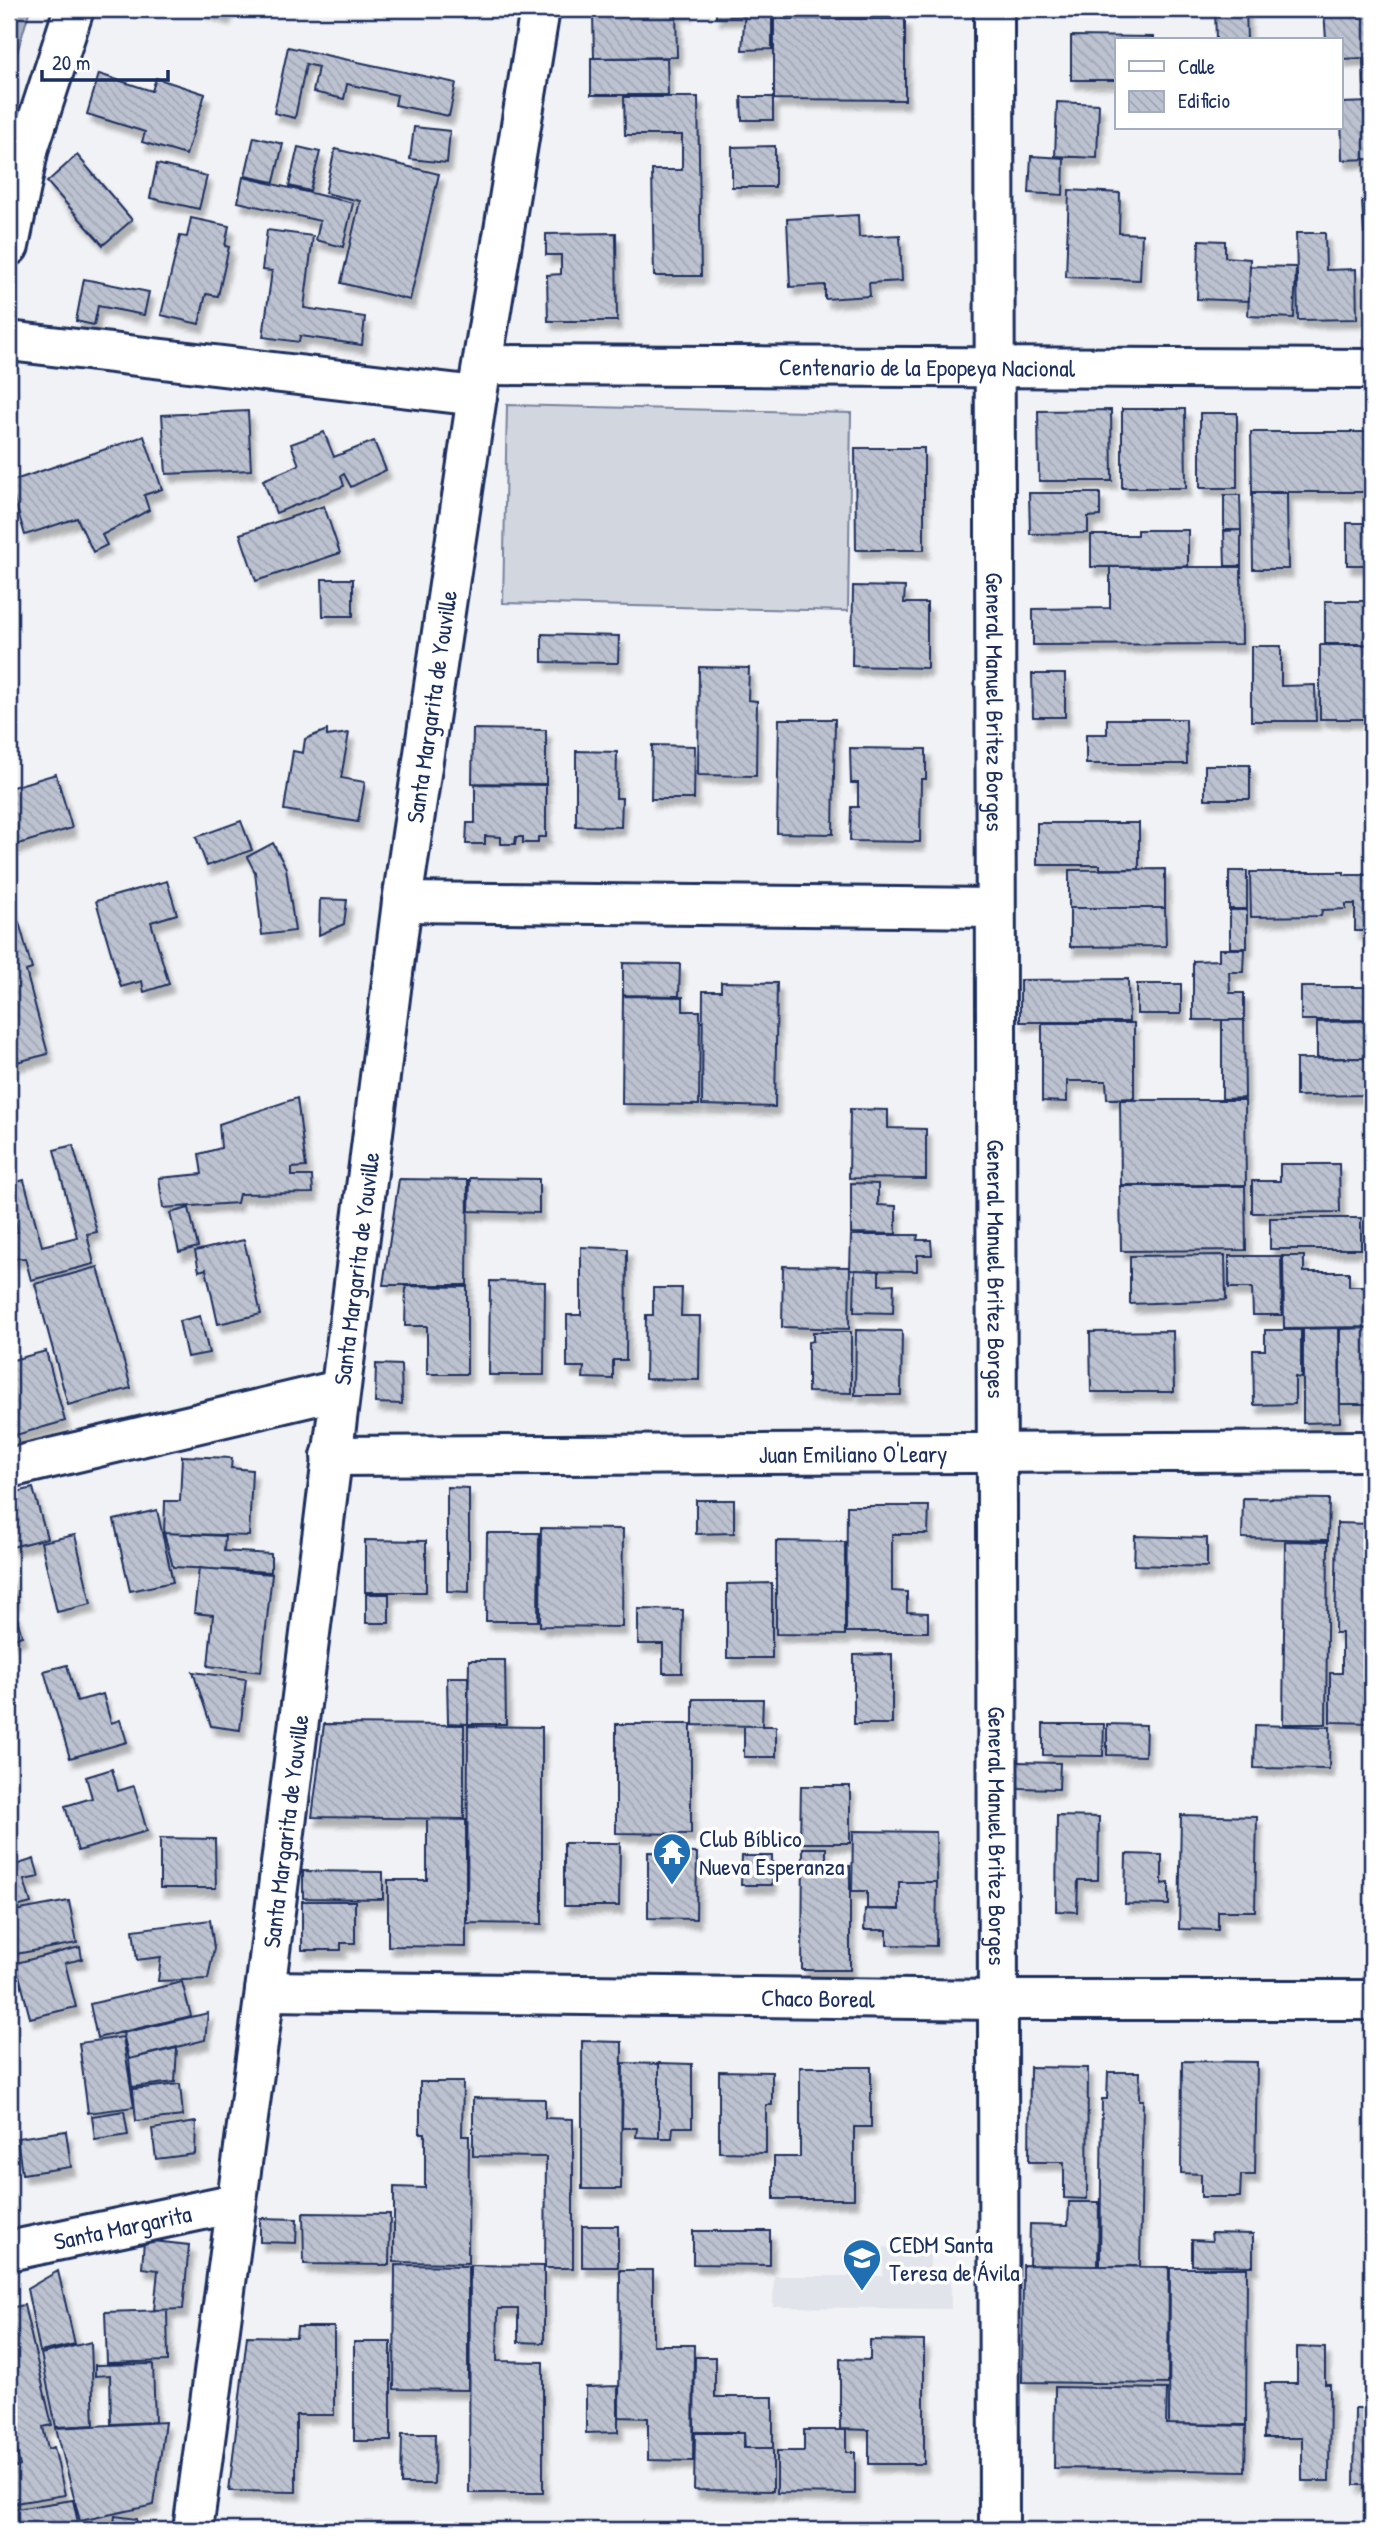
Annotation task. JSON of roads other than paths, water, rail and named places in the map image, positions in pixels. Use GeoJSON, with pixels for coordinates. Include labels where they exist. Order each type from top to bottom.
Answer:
{"type":"FeatureCollection","features":[{"type":"Feature","properties":{"kind":"street"},"geometry":{"type":"LineString","coordinates":[[9,246],[29,147],[74,9]]}},
{"type":"Feature","properties":{"kind":"street","name":"Santa Margarita de Youville"},"geometry":{"type":"LineString","coordinates":[[193,2530],[265,1991],[402,902],[480,380],[540,9]]}},
{"type":"Feature","properties":{"kind":"street","name":"General Manuel Britez Borges"},"geometry":{"type":"LineString","coordinates":[[994,9],[999,2530]]}},
{"type":"Feature","properties":{"kind":"street","name":"Centenario de la Epopeya Nacional"},"geometry":{"type":"LineString","coordinates":[[9,341],[480,380],[994,367],[1372,369]]}},
{"type":"Feature","properties":{"kind":"street"},"geometry":{"type":"LineString","coordinates":[[402,902],[995,908]]}},
{"type":"Feature","properties":{"kind":"street"},"geometry":{"type":"LineString","coordinates":[[9,1468],[339,1390]]}},
{"type":"Feature","properties":{"kind":"street","name":"Juan Emiliano O'Leary"},"geometry":{"type":"LineString","coordinates":[[331,1456],[1372,1451]]}},
{"type":"Feature","properties":{"kind":"street","name":"Chaco Boreal"},"geometry":{"type":"LineString","coordinates":[[265,1991],[997,2000],[1372,2000]]}},
{"type":"Feature","properties":{"kind":"street","name":"Santa Margarita"},"geometry":{"type":"LineString","coordinates":[[9,2251],[236,2203]]}},
{"type":"Feature","properties":{"kind":"water"},"geometry":{"type":"Polygon","coordinates":[[[30,9],[9,80],[9,11],[30,9]]]}},
{"type":"Feature","properties":{"kind":"place","name":"Club Bíblico Nueva Esperanza"},"geometry":{"type":"Point","coordinates":[672,1886]}},
{"type":"Feature","properties":{"kind":"place","name":"CEDM Santa Teresa de Ávila"},"geometry":{"type":"Point","coordinates":[862,2292]}}]}
